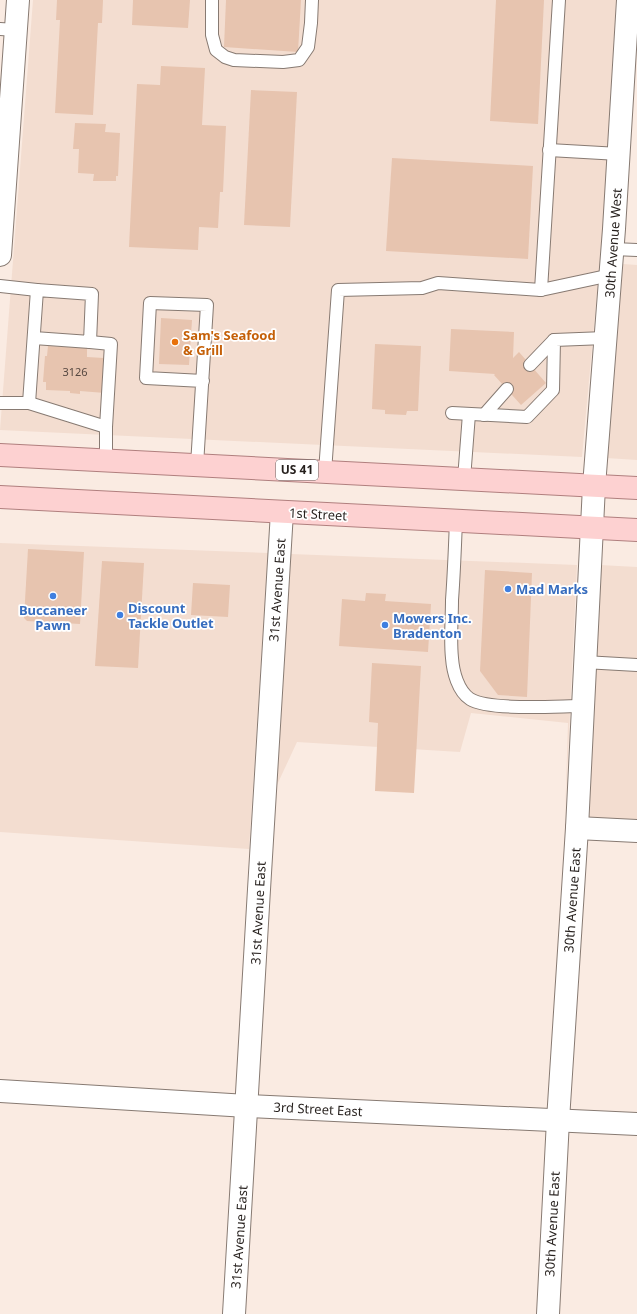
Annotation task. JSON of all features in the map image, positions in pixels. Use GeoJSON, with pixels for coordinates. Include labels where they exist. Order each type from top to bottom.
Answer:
{"type":"FeatureCollection","features":[{"type":"Feature","properties":{"kind":"main road","name":"US 41"},"geometry":{"type":"LineString","coordinates":[[0,455],[637,488]]}},
{"type":"Feature","properties":{"kind":"main road","name":"1st Street"},"geometry":{"type":"LineString","coordinates":[[0,497],[637,530]]}},
{"type":"Feature","properties":{"kind":"street"},"geometry":{"type":"LineString","coordinates":[[0,256],[8,30],[18,0]]}},
{"type":"Feature","properties":{"kind":"street","name":"30th Avenue West"},"geometry":{"type":"LineString","coordinates":[[594,486],[613,249],[628,0]]}},
{"type":"Feature","properties":{"kind":"street","name":"30th Avenue East"},"geometry":{"type":"LineString","coordinates":[[548,1314],[558,1120],[577,828],[584,662],[594,486]]}},
{"type":"Feature","properties":{"kind":"street","name":"31st Avenue East"},"geometry":{"type":"LineString","coordinates":[[234,1314],[248,1106],[267,746],[282,512]]}},
{"type":"Feature","properties":{"kind":"street"},"geometry":{"type":"LineString","coordinates":[[577,828],[637,831]]}},
{"type":"Feature","properties":{"kind":"street","name":"3rd Street East"},"geometry":{"type":"LineString","coordinates":[[0,1091],[248,1106],[637,1124]]}},
{"type":"Feature","properties":{"kind":"lane"},"geometry":{"type":"LineString","coordinates":[[212,0],[212,35],[216,50],[224,57],[234,60],[283,62],[299,60],[308,47],[312,0]]}},
{"type":"Feature","properties":{"kind":"lane"},"geometry":{"type":"LineString","coordinates":[[541,290],[559,0]]}},
{"type":"Feature","properties":{"kind":"lane"},"geometry":{"type":"LineString","coordinates":[[549,150],[619,154]]}},
{"type":"Feature","properties":{"kind":"lane"},"geometry":{"type":"LineString","coordinates":[[613,249],[637,250]]}},
{"type":"Feature","properties":{"kind":"lane"},"geometry":{"type":"LineString","coordinates":[[325,472],[338,290],[422,288],[438,284],[541,290],[611,275]]}},
{"type":"Feature","properties":{"kind":"lane"},"geometry":{"type":"LineString","coordinates":[[0,286],[92,294],[90,342]]}},
{"type":"Feature","properties":{"kind":"lane"},"geometry":{"type":"LineString","coordinates":[[29,403],[37,290]]}},
{"type":"Feature","properties":{"kind":"lane"},"geometry":{"type":"LineString","coordinates":[[197,465],[203,381],[208,305],[150,303],[146,378],[203,381]]}},
{"type":"Feature","properties":{"kind":"lane"},"geometry":{"type":"LineString","coordinates":[[34,338],[111,344],[106,427],[106,461]]}},
{"type":"Feature","properties":{"kind":"lane"},"geometry":{"type":"LineString","coordinates":[[530,365],[554,340],[605,338]]}},
{"type":"Feature","properties":{"kind":"lane"},"geometry":{"type":"LineString","coordinates":[[452,413],[527,417],[553,390],[554,340]]}},
{"type":"Feature","properties":{"kind":"lane"},"geometry":{"type":"LineString","coordinates":[[484,415],[507,389]]}},
{"type":"Feature","properties":{"kind":"lane"},"geometry":{"type":"LineString","coordinates":[[0,403],[29,403],[106,427]]}},
{"type":"Feature","properties":{"kind":"lane"},"geometry":{"type":"LineString","coordinates":[[464,479],[469,414]]}},
{"type":"Feature","properties":{"kind":"lane"},"geometry":{"type":"LineString","coordinates":[[456,520],[452,659],[455,673],[462,691],[470,699],[485,704],[514,706],[582,706]]}},
{"type":"Feature","properties":{"kind":"lane"},"geometry":{"type":"LineString","coordinates":[[584,662],[637,665]]}},
{"type":"Feature","properties":{"kind":"shaded area"},"geometry":{"type":"Polygon","coordinates":[[[33,0],[616,0],[603,228],[582,457],[0,430],[33,0]]]}},
{"type":"Feature","properties":{"kind":"shaded area"},"geometry":{"type":"Polygon","coordinates":[[[623,264],[637,265],[637,460],[606,458],[623,264]]]}},
{"type":"Feature","properties":{"kind":"shaded area"},"geometry":{"type":"Polygon","coordinates":[[[0,543],[268,553],[249,849],[0,832],[0,543]]]}},
{"type":"Feature","properties":{"kind":"shaded area"},"geometry":{"type":"Polygon","coordinates":[[[291,554],[577,565],[565,818],[568,723],[471,713],[460,752],[297,742],[277,785],[291,554]]]}},
{"type":"Feature","properties":{"kind":"shaded area"},"geometry":{"type":"Polygon","coordinates":[[[600,565],[637,567],[637,821],[589,819],[600,565]]]}},
{"type":"Feature","properties":{"kind":"building"},"geometry":{"type":"Polygon","coordinates":[[[57,0],[103,0],[102,23],[98,23],[93,115],[55,113],[60,20],[56,20],[57,0]]]}},
{"type":"Feature","properties":{"kind":"building"},"geometry":{"type":"Polygon","coordinates":[[[133,0],[190,0],[188,28],[132,25],[133,0]]]}},
{"type":"Feature","properties":{"kind":"building"},"geometry":{"type":"Polygon","coordinates":[[[226,0],[301,0],[298,52],[224,47],[226,0]]]}},
{"type":"Feature","properties":{"kind":"building"},"geometry":{"type":"Polygon","coordinates":[[[496,0],[544,0],[538,124],[490,121],[496,0]]]}},
{"type":"Feature","properties":{"kind":"building"},"geometry":{"type":"Polygon","coordinates":[[[161,66],[205,68],[202,125],[226,126],[223,192],[220,192],[218,228],[199,227],[198,250],[129,247],[137,84],[160,85],[161,66]]]}},
{"type":"Feature","properties":{"kind":"building"},"geometry":{"type":"Polygon","coordinates":[[[251,90],[297,92],[290,227],[244,225],[251,90]]]}},
{"type":"Feature","properties":{"kind":"building"},"geometry":{"type":"Polygon","coordinates":[[[75,123],[106,124],[105,132],[120,133],[118,176],[116,176],[116,181],[93,181],[94,174],[78,173],[79,149],[73,149],[75,123]]]}},
{"type":"Feature","properties":{"kind":"building"},"geometry":{"type":"Polygon","coordinates":[[[392,158],[533,166],[528,259],[386,251],[392,158]]]}},
{"type":"Feature","properties":{"kind":"building","name":"Sam's Seafood & Grill"},"geometry":{"type":"Polygon","coordinates":[[[161,318],[192,320],[189,365],[159,364],[161,318]]]}},
{"type":"Feature","properties":{"kind":"building"},"geometry":{"type":"Polygon","coordinates":[[[451,329],[514,332],[513,358],[519,352],[546,383],[521,405],[494,375],[495,374],[449,371],[451,329]]]}},
{"type":"Feature","properties":{"kind":"building"},"geometry":{"type":"Polygon","coordinates":[[[375,344],[421,346],[418,411],[407,411],[406,415],[385,414],[385,410],[372,409],[375,344]]]}},
{"type":"Feature","properties":{"kind":"building"},"geometry":{"type":"Polygon","coordinates":[[[48,346],[87,348],[87,357],[104,358],[105,393],[80,391],[80,394],[70,393],[70,391],[46,390],[46,382],[43,382],[45,356],[47,356],[48,346]]]}},
{"type":"Feature","properties":{"kind":"building","name":"Buccaneer Pawn"},"geometry":{"type":"Polygon","coordinates":[[[28,549],[84,552],[80,624],[27,621],[24,618],[28,549]]]}},
{"type":"Feature","properties":{"kind":"building","name":"Discount Tackle Outlet"},"geometry":{"type":"Polygon","coordinates":[[[102,561],[144,563],[138,668],[95,666],[102,561]]]}},
{"type":"Feature","properties":{"kind":"building"},"geometry":{"type":"Polygon","coordinates":[[[485,570],[532,573],[527,697],[498,695],[480,671],[485,570]]]}},
{"type":"Feature","properties":{"kind":"building"},"geometry":{"type":"Polygon","coordinates":[[[193,583],[230,585],[228,617],[191,615],[193,583]]]}},
{"type":"Feature","properties":{"kind":"building","name":"Mowers Inc. Bradenton"},"geometry":{"type":"Polygon","coordinates":[[[366,593],[386,594],[385,601],[431,604],[428,652],[339,646],[342,599],[365,601],[366,593]]]}},
{"type":"Feature","properties":{"kind":"building"},"geometry":{"type":"Polygon","coordinates":[[[372,663],[421,666],[414,793],[375,791],[378,723],[369,722],[372,663]]]}},
{"type":"Feature","properties":{"kind":"place","name":"Sam's Seafood & Grill"},"geometry":{"type":"Point","coordinates":[175,342]}},
{"type":"Feature","properties":{"kind":"place","name":"Mad Marks"},"geometry":{"type":"Point","coordinates":[508,589]}},
{"type":"Feature","properties":{"kind":"place","name":"Buccaneer Pawn"},"geometry":{"type":"Point","coordinates":[53,596]}},
{"type":"Feature","properties":{"kind":"place","name":"Discount Tackle Outlet"},"geometry":{"type":"Point","coordinates":[120,615]}},
{"type":"Feature","properties":{"kind":"place","name":"Mowers Inc. Bradenton"},"geometry":{"type":"Point","coordinates":[385,625]}}]}
